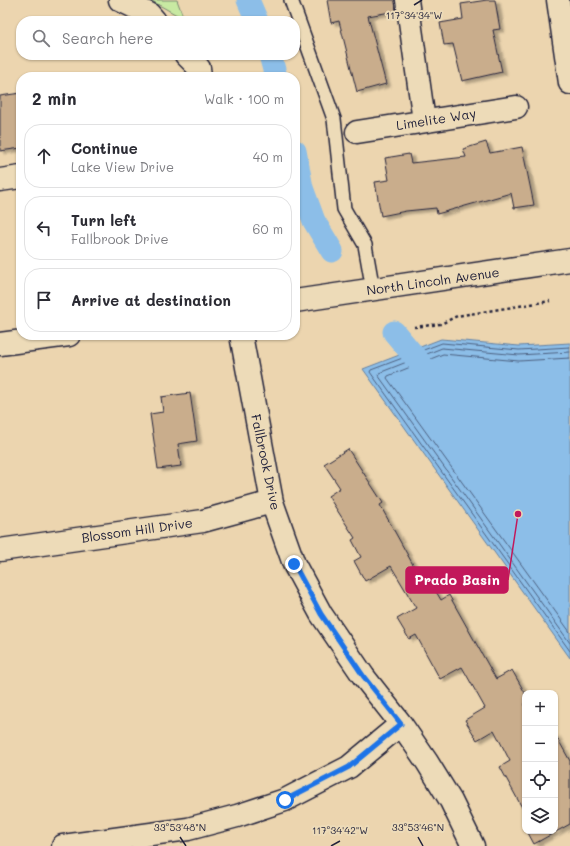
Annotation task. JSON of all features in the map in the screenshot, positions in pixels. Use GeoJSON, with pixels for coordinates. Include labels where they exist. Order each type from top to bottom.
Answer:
{"type":"FeatureCollection","features":[{"type":"Feature","properties":{"kind":"street"},"geometry":{"type":"LineString","coordinates":[[120,0],[150,16]]}},
{"type":"Feature","properties":{"kind":"street"},"geometry":{"type":"LineString","coordinates":[[407,0],[424,121]]}},
{"type":"Feature","properties":{"kind":"street"},"geometry":{"type":"LineString","coordinates":[[558,0],[570,83]]}},
{"type":"Feature","properties":{"kind":"street"},"geometry":{"type":"LineString","coordinates":[[191,60],[198,68],[199,72]]}},
{"type":"Feature","properties":{"kind":"street","name":"Limelite Way"},"geometry":{"type":"LineString","coordinates":[[357,132],[516,107]]}},
{"type":"Feature","properties":{"kind":"street"},"geometry":{"type":"LineString","coordinates":[[0,180],[16,178]]}},
{"type":"Feature","properties":{"kind":"street","name":"North Lincoln Avenue"},"geometry":{"type":"LineString","coordinates":[[300,300],[570,260]]}},
{"type":"Feature","properties":{"kind":"street"},"geometry":{"type":"LineString","coordinates":[[0,344],[31,340]]}},
{"type":"Feature","properties":{"kind":"street","name":"Fallbrook Drive"},"geometry":{"type":"LineString","coordinates":[[242,340],[272,502],[294,564],[321,614],[364,677],[401,724],[427,762],[451,801],[472,846]]}},
{"type":"Feature","properties":{"kind":"street","name":"Blossom Hill Drive"},"geometry":{"type":"LineString","coordinates":[[0,550],[204,521],[272,502]]}},
{"type":"Feature","properties":{"kind":"street"},"geometry":{"type":"LineString","coordinates":[[63,846],[189,837],[237,816],[285,800],[349,767],[401,724]]}},
{"type":"Feature","properties":{"kind":"lane"},"geometry":{"type":"LineString","coordinates":[[291,0],[297,16]]}},
{"type":"Feature","properties":{"kind":"lane"},"geometry":{"type":"LineString","coordinates":[[300,25],[334,119],[344,209],[365,245],[373,290]]}},
{"type":"Feature","properties":{"kind":"path"},"geometry":{"type":"LineString","coordinates":[[414,327],[441,324],[456,316],[550,301]]}},
{"type":"Feature","properties":{"kind":"green space"},"geometry":{"type":"Polygon","coordinates":[[[150,0],[177,0],[183,16],[179,16],[150,0]]]}},
{"type":"Feature","properties":{"kind":"water"},"geometry":{"type":"Polygon","coordinates":[[[441,339],[519,346],[570,343],[570,658],[363,369],[441,339]]]}},
{"type":"Feature","properties":{"kind":"building"},"geometry":{"type":"Polygon","coordinates":[[[327,0],[395,0],[396,11],[368,16],[386,84],[357,92],[339,21],[331,23],[327,0]]]}},
{"type":"Feature","properties":{"kind":"building"},"geometry":{"type":"Polygon","coordinates":[[[495,0],[500,29],[493,30],[502,72],[462,81],[453,44],[444,45],[440,23],[463,19],[461,4],[495,0]]]}},
{"type":"Feature","properties":{"kind":"building"},"geometry":{"type":"Polygon","coordinates":[[[16,94],[16,149],[0,151],[0,96],[16,94]]]}},
{"type":"Feature","properties":{"kind":"building"},"geometry":{"type":"Polygon","coordinates":[[[486,142],[490,153],[522,147],[534,205],[514,208],[511,193],[437,214],[436,208],[406,211],[381,216],[375,182],[389,180],[385,158],[409,154],[411,163],[466,157],[463,149],[486,142]]]}},
{"type":"Feature","properties":{"kind":"building"},"geometry":{"type":"Polygon","coordinates":[[[190,393],[197,441],[178,444],[181,466],[158,469],[150,414],[163,412],[161,397],[190,393]]]}},
{"type":"Feature","properties":{"kind":"building"},"geometry":{"type":"Polygon","coordinates":[[[348,449],[383,503],[380,505],[422,581],[428,578],[441,600],[449,595],[496,679],[512,670],[523,690],[522,690],[522,807],[500,767],[510,761],[494,730],[477,740],[465,720],[485,708],[462,667],[440,679],[416,635],[409,639],[397,619],[416,608],[391,566],[365,581],[354,561],[361,557],[352,540],[355,538],[328,496],[340,488],[324,464],[348,449]]]}},
{"type":"Feature","properties":{"kind":"building"},"geometry":{"type":"Polygon","coordinates":[[[558,739],[570,761],[570,824],[558,831],[558,739]]]}},
{"type":"Feature","properties":{"kind":"building"},"geometry":{"type":"Polygon","coordinates":[[[529,834],[552,834],[534,844],[529,834]]]}},
{"type":"Feature","properties":{"kind":"waterway"},"geometry":{"type":"LineString","coordinates":[[248,0],[255,16]]}},
{"type":"Feature","properties":{"kind":"waterway"},"geometry":{"type":"LineString","coordinates":[[271,60],[275,72]]}},
{"type":"Feature","properties":{"kind":"waterway"},"geometry":{"type":"LineString","coordinates":[[300,177],[302,188],[314,221],[332,251]]}},
{"type":"Feature","properties":{"kind":"waterway"},"geometry":{"type":"LineString","coordinates":[[394,332],[430,375]]}},
{"type":"Feature","properties":{"kind":"place","name":"Prado Basin"},"geometry":{"type":"Point","coordinates":[518,514]}},
{"type":"Feature","properties":{"kind":"route"},"geometry":{"type":"LineString","coordinates":[[285,800],[349,767],[401,724],[364,677],[321,614],[294,564]]}}]}
